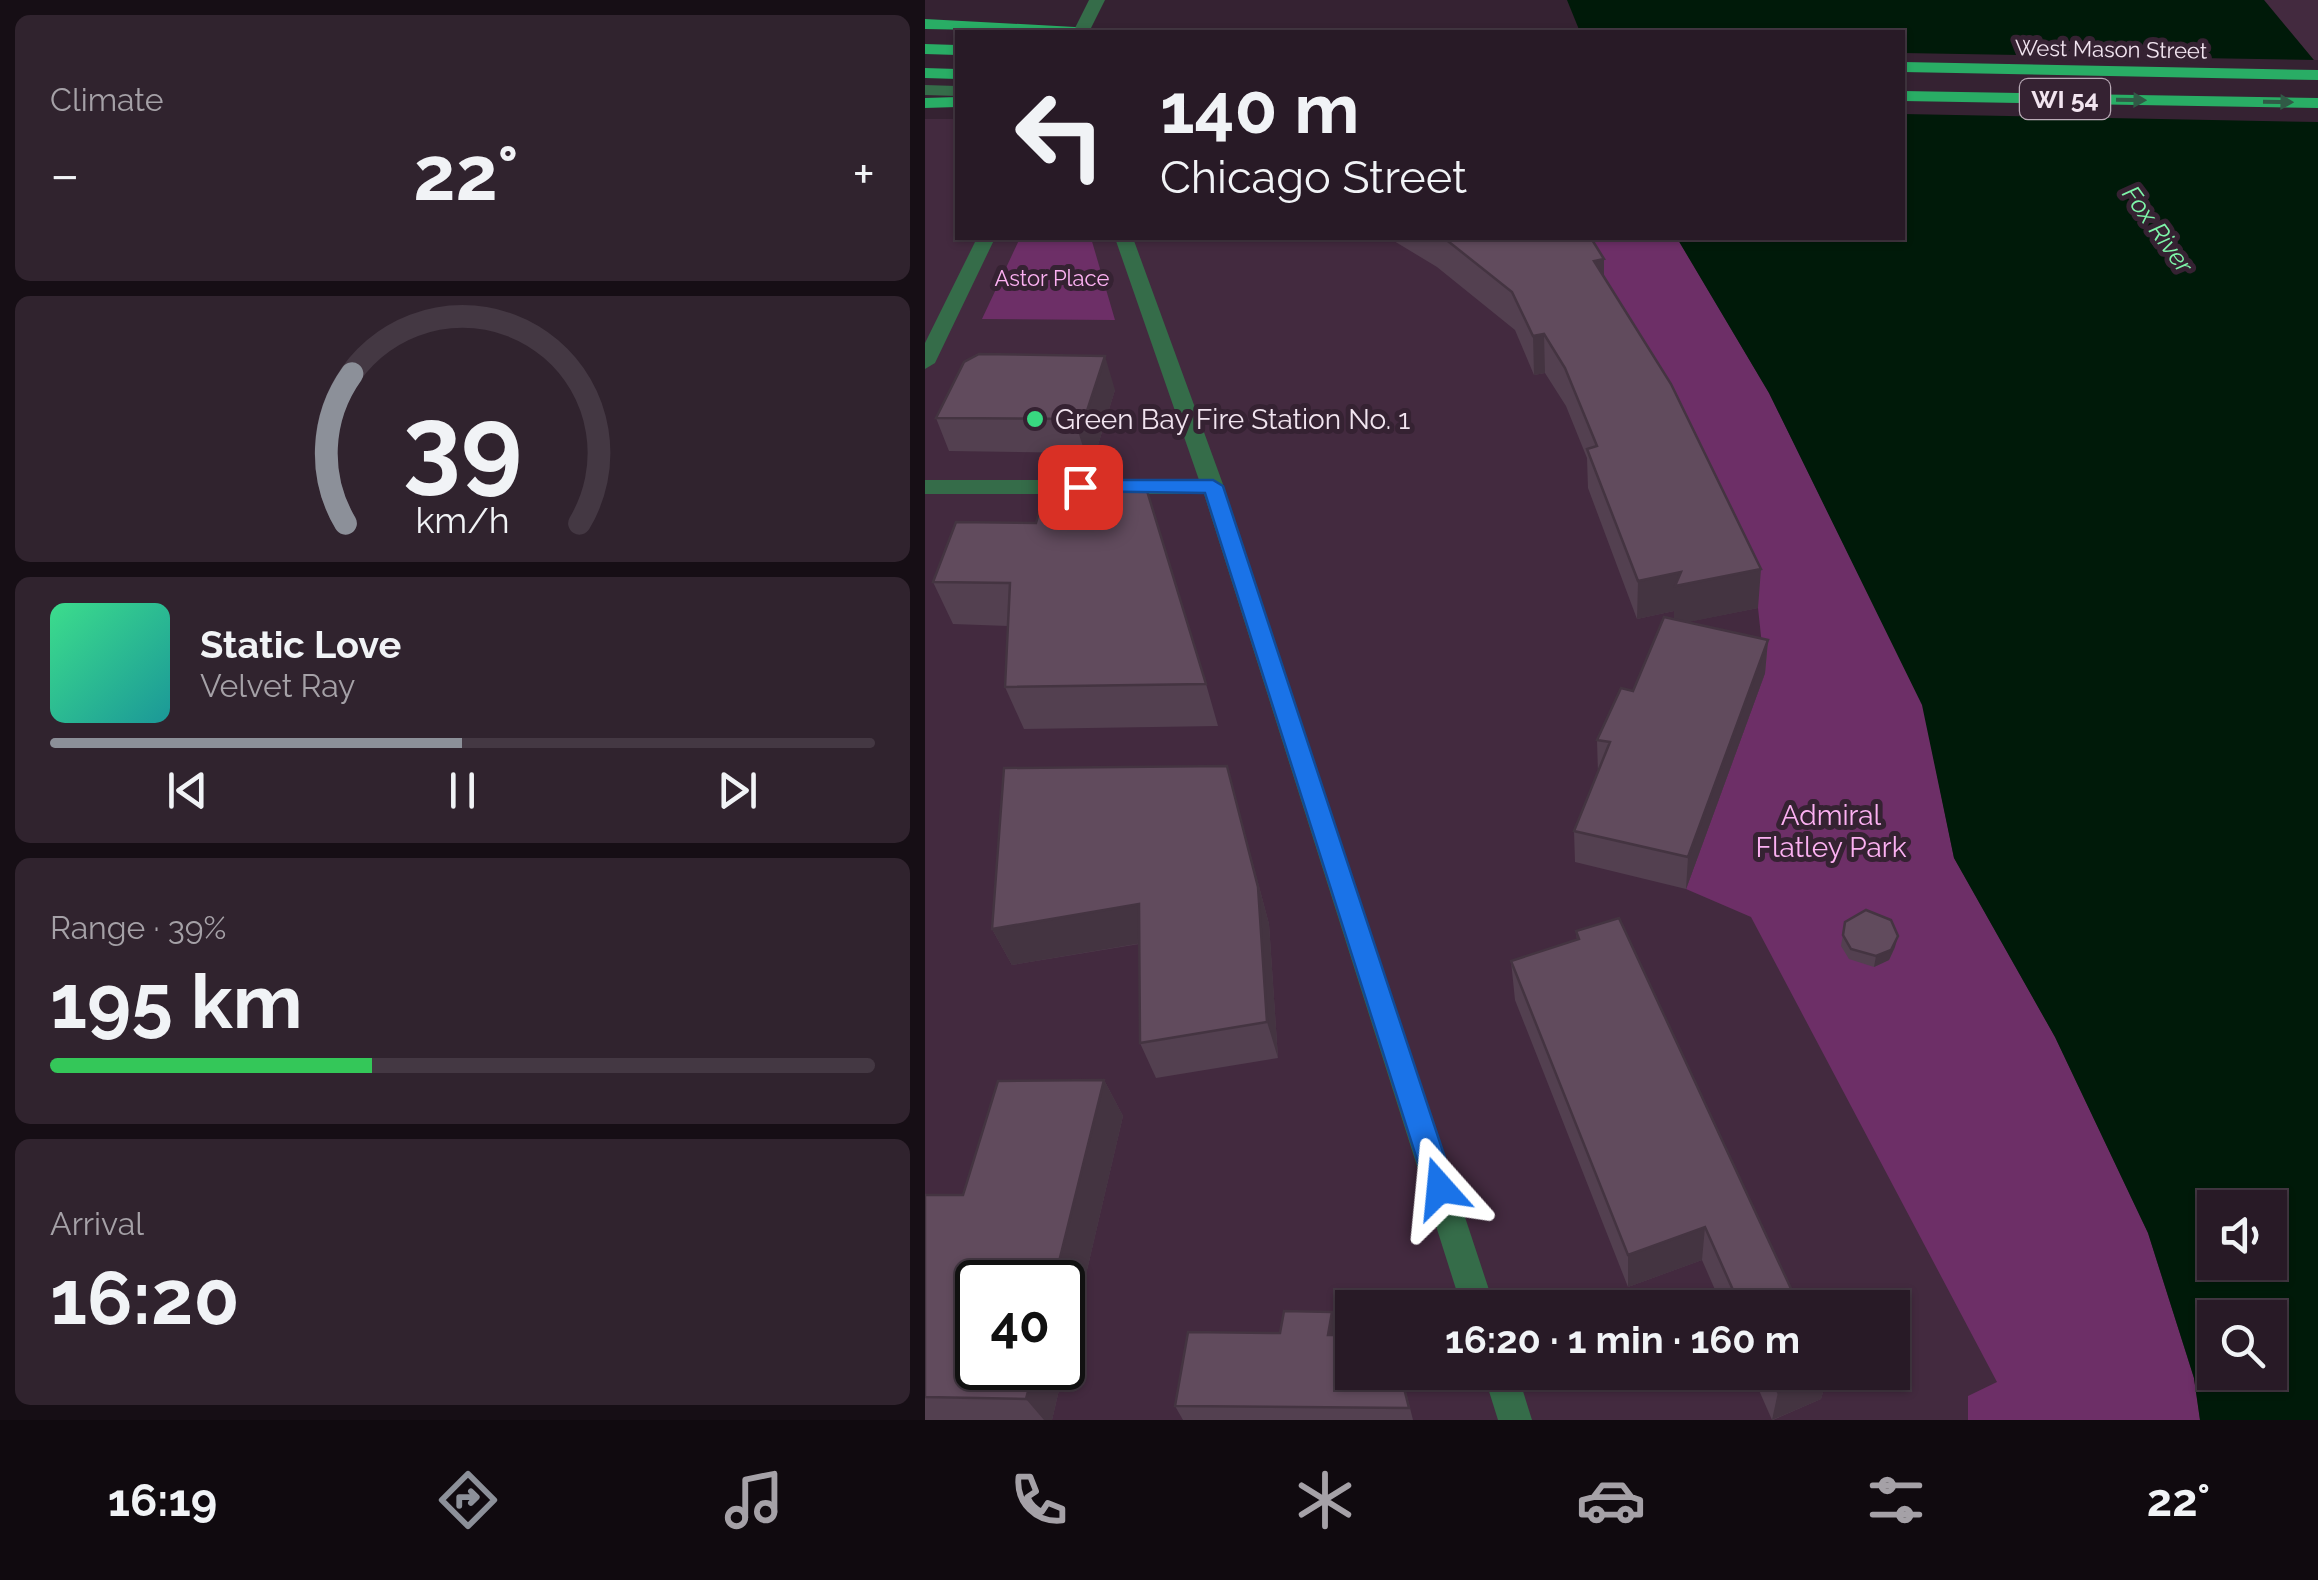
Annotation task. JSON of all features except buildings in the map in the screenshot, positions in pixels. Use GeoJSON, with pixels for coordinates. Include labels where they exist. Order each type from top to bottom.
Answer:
{"type":"FeatureCollection","features":[{"type":"Feature","properties":{"kind":"main road"},"geometry":{"type":"LineString","coordinates":[[925,24],[1040,30]]}},
{"type":"Feature","properties":{"kind":"main road"},"geometry":{"type":"LineString","coordinates":[[925,50],[955,50]]}},
{"type":"Feature","properties":{"kind":"main road","name":"West Mason Street"},"geometry":{"type":"LineString","coordinates":[[1905,68],[2318,75]]}},
{"type":"Feature","properties":{"kind":"main road"},"geometry":{"type":"LineString","coordinates":[[925,74],[955,74]]}},
{"type":"Feature","properties":{"kind":"main road","name":"West Mason Street"},"geometry":{"type":"LineString","coordinates":[[1905,96],[2318,103]]}},
{"type":"Feature","properties":{"kind":"main road"},"geometry":{"type":"LineString","coordinates":[[925,103],[955,102]]}},
{"type":"Feature","properties":{"kind":"street"},"geometry":{"type":"LineString","coordinates":[[1079,30],[1097,0]]}},
{"type":"Feature","properties":{"kind":"street"},"geometry":{"type":"LineString","coordinates":[[925,90],[955,91]]}},
{"type":"Feature","properties":{"kind":"street"},"geometry":{"type":"LineString","coordinates":[[925,362],[984,240]]}},
{"type":"Feature","properties":{"kind":"street"},"geometry":{"type":"LineString","coordinates":[[1126,240],[1213,486],[1473,1290]]}},
{"type":"Feature","properties":{"kind":"street"},"geometry":{"type":"LineString","coordinates":[[925,487],[1213,486]]}},
{"type":"Feature","properties":{"kind":"street"},"geometry":{"type":"LineString","coordinates":[[1506,1390],[1515,1420]]}},
{"type":"Feature","properties":{"kind":"shaded area"},"geometry":{"type":"Polygon","coordinates":[[[2264,0],[2318,0],[2318,65],[2312,58],[2264,0]]]}},
{"type":"Feature","properties":{"kind":"shaded area"},"geometry":{"type":"Polygon","coordinates":[[[925,119],[955,119],[955,240],[1678,240],[1954,858],[2055,1037],[2148,1233],[2200,1420],[925,1420],[925,119]]]}},
{"type":"Feature","properties":{"kind":"green space","name":"Astor Place"},"geometry":{"type":"Polygon","coordinates":[[[1019,240],[1092,240],[1115,320],[982,319],[1019,240]]]}},
{"type":"Feature","properties":{"kind":"green space","name":"Admiral Flatley Park"},"geometry":{"type":"Polygon","coordinates":[[[1522,240],[1678,240],[1769,393],[1923,705],[1954,858],[2055,1037],[2148,1233],[2194,1378],[2200,1420],[1968,1420],[1968,1396],[1997,1382],[1751,917],[1686,889],[1765,673],[1758,608],[1522,240]]]}},
{"type":"Feature","properties":{"kind":"water","name":"Fox River"},"geometry":{"type":"Polygon","coordinates":[[[1567,0],[2264,0],[2318,65],[2318,1420],[2200,1420],[2194,1378],[2148,1233],[2055,1037],[1954,858],[1922,705],[1769,393],[1678,240],[1905,240],[1905,30],[1579,30],[1567,0]]]}},
{"type":"Feature","properties":{"kind":"pier"},"geometry":{"type":"Polygon","coordinates":[[[1905,53],[2318,60],[2318,122],[1905,114],[1905,53]]]}},
{"type":"Feature","properties":{"kind":"place","name":"Green Bay Fire Station No. 1"},"geometry":{"type":"Point","coordinates":[1035,419]}},
{"type":"Feature","properties":{"kind":"route"},"geometry":{"type":"LineString","coordinates":[[1080,487],[1213,486],[1440,1188]]}}]}
